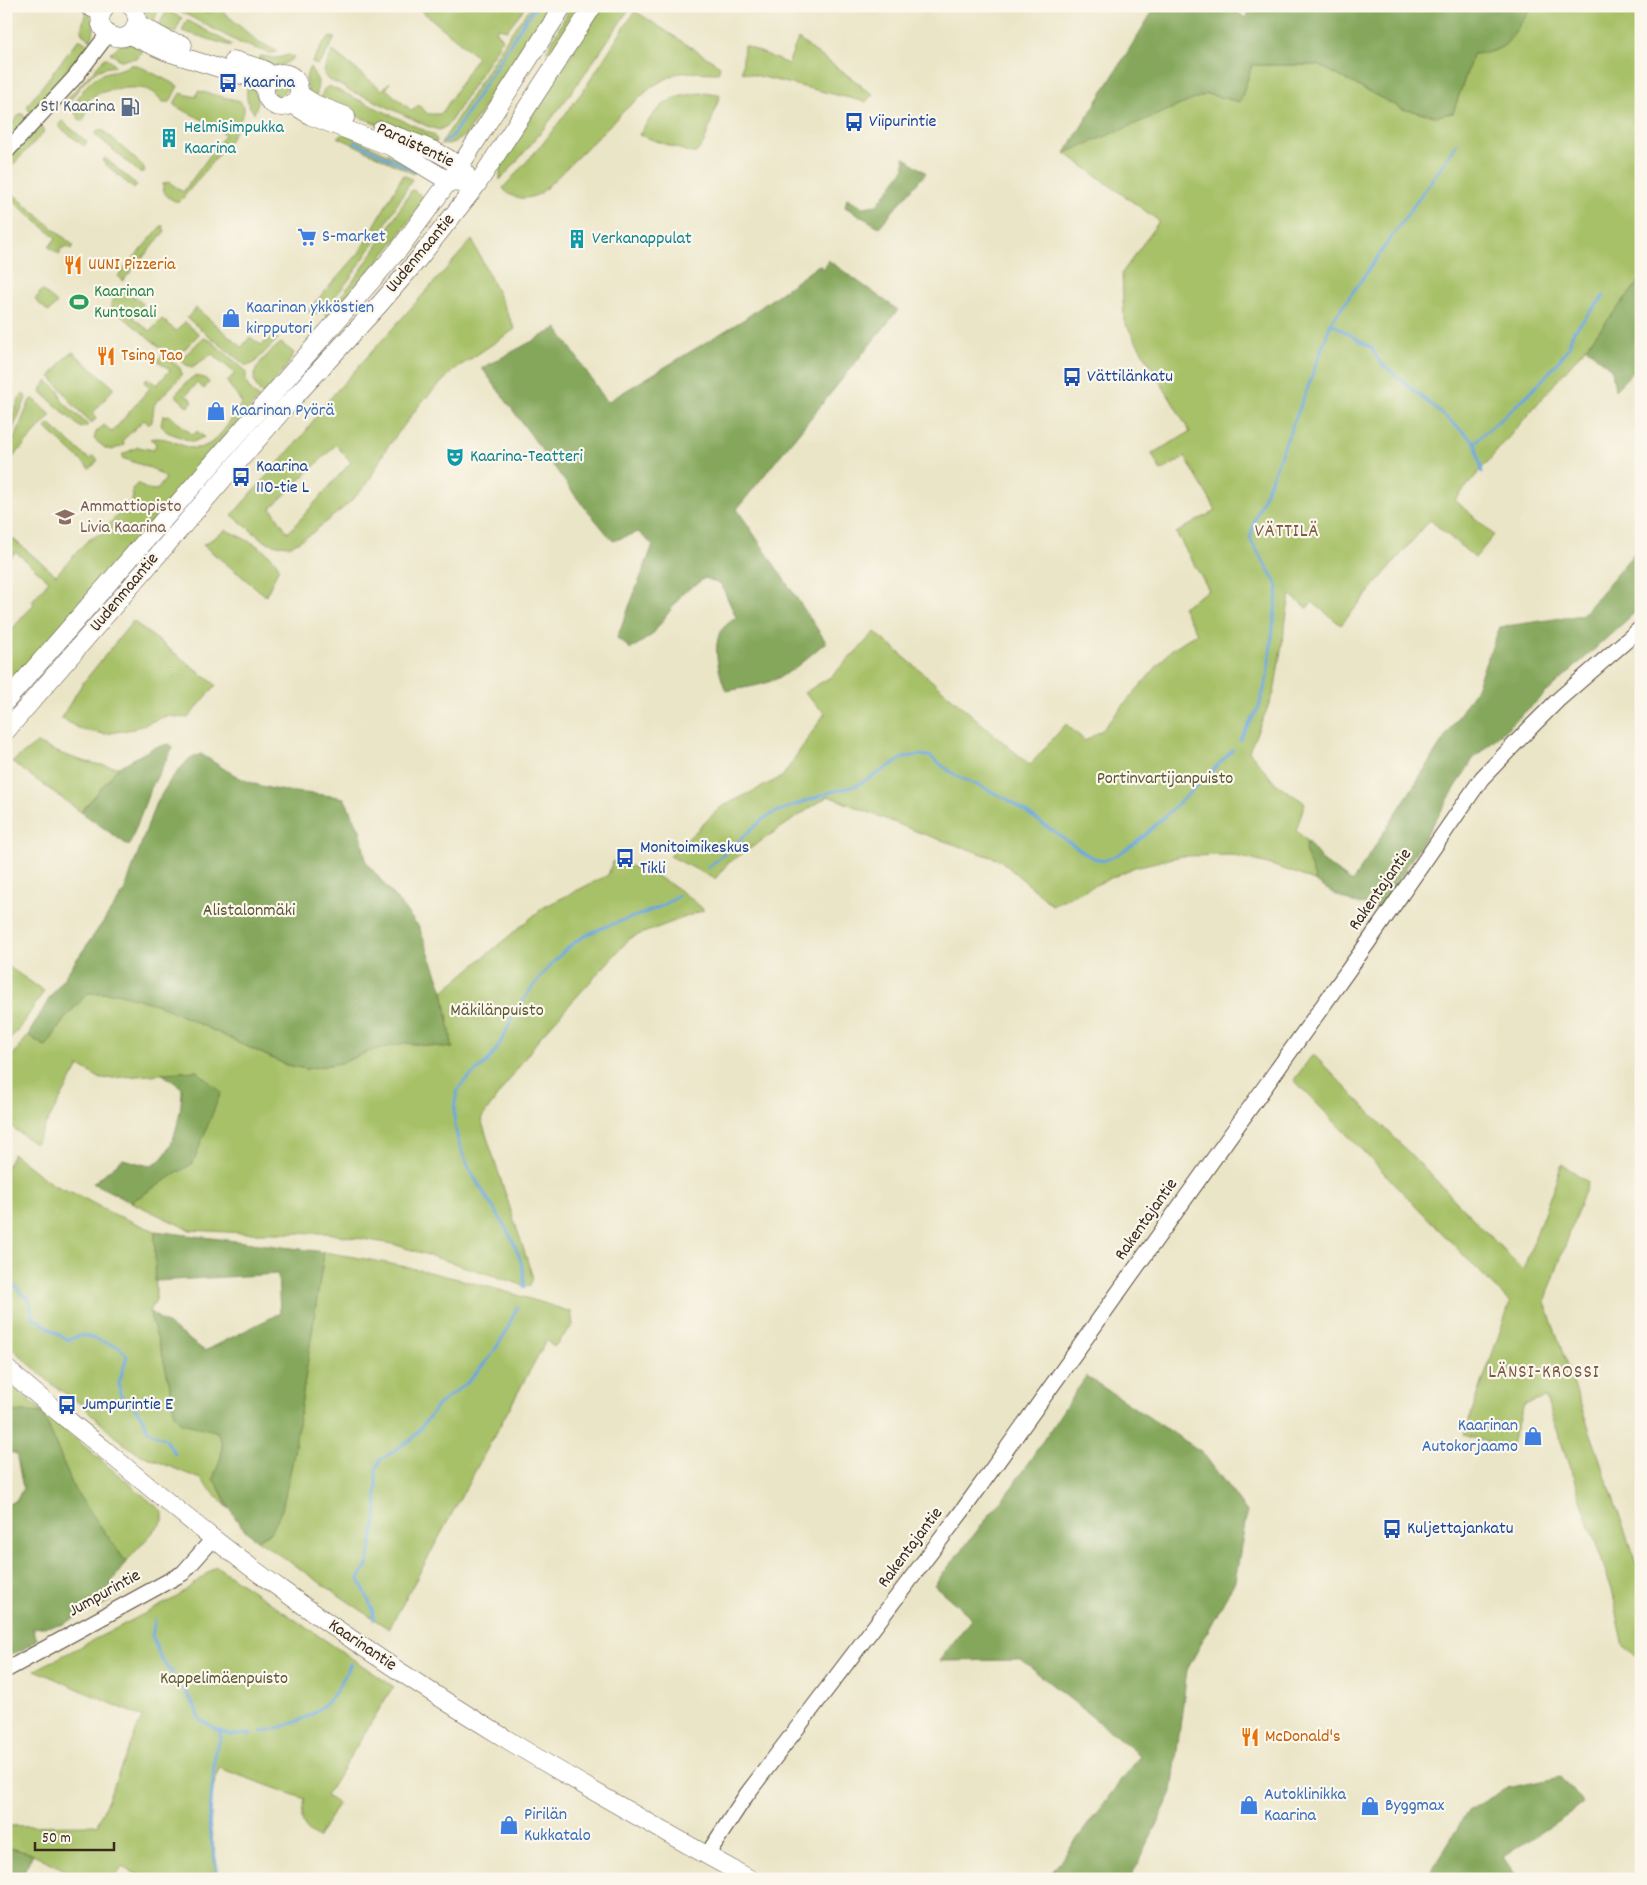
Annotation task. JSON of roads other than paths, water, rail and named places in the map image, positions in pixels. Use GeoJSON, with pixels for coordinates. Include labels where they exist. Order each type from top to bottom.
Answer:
{"type":"FeatureCollection","features":[{"type":"Feature","properties":{"kind":"main road","name":"Uudenmaantie"},"geometry":{"type":"LineString","coordinates":[[6,701],[400,248],[450,182],[563,6]]}},
{"type":"Feature","properties":{"kind":"main road","name":"Uudenmaantie"},"geometry":{"type":"LineString","coordinates":[[6,731],[288,404],[410,269],[476,186],[593,6]]}},
{"type":"Feature","properties":{"kind":"main road"},"geometry":{"type":"LineString","coordinates":[[99,8],[101,24],[108,34],[118,38],[132,21],[166,52],[269,81]]}},
{"type":"Feature","properties":{"kind":"main road"},"geometry":{"type":"LineString","coordinates":[[282,72],[292,76],[298,84],[296,99],[282,107],[272,104],[266,96],[269,81],[282,72]]}},
{"type":"Feature","properties":{"kind":"main road","name":"Paraistentie"},"geometry":{"type":"LineString","coordinates":[[296,99],[315,104],[434,151],[460,166],[476,186]]}},
{"type":"Feature","properties":{"kind":"main road","name":"Paraistentie"},"geometry":{"type":"LineString","coordinates":[[296,99],[311,116],[392,147],[450,182],[476,186]]}},
{"type":"Feature","properties":{"kind":"main road","name":"Kaarinantie"},"geometry":{"type":"LineString","coordinates":[[6,1368],[213,1539],[283,1591],[454,1707],[514,1745],[750,1879]]}},
{"type":"Feature","properties":{"kind":"street"},"geometry":{"type":"LineString","coordinates":[[6,152],[75,77],[108,34]]}},
{"type":"Feature","properties":{"kind":"street","name":"Rakentajantie"},"geometry":{"type":"LineString","coordinates":[[708,1855],[747,1794],[964,1510],[1357,958],[1482,778],[1552,706],[1641,628]]}},
{"type":"Feature","properties":{"kind":"street","name":"Jumpurintie"},"geometry":{"type":"LineString","coordinates":[[6,1670],[183,1573],[213,1539]]}},
{"type":"Feature","properties":{"kind":"waterway"},"geometry":{"type":"LineString","coordinates":[[444,141],[453,135],[536,6]]}},
{"type":"Feature","properties":{"kind":"waterway"},"geometry":{"type":"LineString","coordinates":[[355,142],[413,170]]}},
{"type":"Feature","properties":{"kind":"waterway"},"geometry":{"type":"LineString","coordinates":[[1240,740],[1259,707],[1267,679],[1278,586],[1250,539],[1255,519],[1308,387],[1331,323],[1457,144]]}},
{"type":"Feature","properties":{"kind":"waterway"},"geometry":{"type":"LineString","coordinates":[[1475,442],[1548,374],[1568,348],[1574,331],[1604,296]]}},
{"type":"Feature","properties":{"kind":"waterway"},"geometry":{"type":"LineString","coordinates":[[1331,323],[1372,348],[1379,361],[1475,442],[1482,472]]}},
{"type":"Feature","properties":{"kind":"waterway"},"geometry":{"type":"LineString","coordinates":[[708,868],[763,819],[776,812],[831,792],[858,785],[905,757],[919,755],[929,756],[958,777],[1007,799],[1089,856],[1103,861],[1121,853],[1145,835],[1233,750]]}},
{"type":"Feature","properties":{"kind":"waterway"},"geometry":{"type":"LineString","coordinates":[[524,1287],[519,1256],[512,1240],[468,1166],[461,1148],[456,1130],[454,1111],[457,1093],[463,1083],[493,1055],[516,1011],[528,993],[561,954],[590,933],[654,909],[678,896]]}},
{"type":"Feature","properties":{"kind":"waterway"},"geometry":{"type":"LineString","coordinates":[[6,1286],[16,1286],[22,1295],[29,1298],[33,1318],[63,1338],[68,1340],[83,1335],[119,1347],[127,1356],[119,1383],[120,1395],[137,1411],[148,1431],[165,1439],[175,1454]]}},
{"type":"Feature","properties":{"kind":"waterway"},"geometry":{"type":"LineString","coordinates":[[374,1619],[372,1608],[359,1579],[368,1564],[377,1514],[376,1470],[380,1460],[412,1439],[438,1405],[468,1382],[491,1356],[506,1332],[517,1307]]}},
{"type":"Feature","properties":{"kind":"waterway"},"geometry":{"type":"LineString","coordinates":[[155,1620],[152,1636],[161,1659],[182,1686],[195,1707],[199,1719],[219,1731],[221,1738],[215,1751],[209,1828],[217,1870],[215,1879]]}},
{"type":"Feature","properties":{"kind":"waterway"},"geometry":{"type":"LineString","coordinates":[[261,1732],[289,1725],[307,1717],[323,1706],[342,1682],[351,1663]]}},
{"type":"Feature","properties":{"kind":"waterway"},"geometry":{"type":"LineString","coordinates":[[220,1731],[231,1735],[251,1734]]}},
{"type":"Feature","properties":{"kind":"place","name":"Kaarina"},"geometry":{"type":"Point","coordinates":[228,83]}},
{"type":"Feature","properties":{"kind":"place","name":"St1 Kaarina"},"geometry":{"type":"Point","coordinates":[130,107]}},
{"type":"Feature","properties":{"kind":"place","name":"Viipurintie"},"geometry":{"type":"Point","coordinates":[854,122]}},
{"type":"Feature","properties":{"kind":"place","name":"HelmiSimpukka Kaarina"},"geometry":{"type":"Point","coordinates":[169,138]}},
{"type":"Feature","properties":{"kind":"place","name":"S-market"},"geometry":{"type":"Point","coordinates":[307,237]}},
{"type":"Feature","properties":{"kind":"place","name":"Verkanappulat"},"geometry":{"type":"Point","coordinates":[577,239]}},
{"type":"Feature","properties":{"kind":"place","name":"UUNI Pizzeria"},"geometry":{"type":"Point","coordinates":[73,265]}},
{"type":"Feature","properties":{"kind":"place","name":"Kaarinan Kuntosali"},"geometry":{"type":"Point","coordinates":[79,302]}},
{"type":"Feature","properties":{"kind":"place","name":"Kaarinan ykköstien kirpputori"},"geometry":{"type":"Point","coordinates":[231,318]}},
{"type":"Feature","properties":{"kind":"place","name":"Tsing Tao"},"geometry":{"type":"Point","coordinates":[106,356]}},
{"type":"Feature","properties":{"kind":"place","name":"Vättilänkatu"},"geometry":{"type":"Point","coordinates":[1072,377]}},
{"type":"Feature","properties":{"kind":"place","name":"Kaarinan Pyörä"},"geometry":{"type":"Point","coordinates":[216,411]}},
{"type":"Feature","properties":{"kind":"place","name":"Kaarina-Teatteri"},"geometry":{"type":"Point","coordinates":[455,457]}},
{"type":"Feature","properties":{"kind":"place","name":"Kaarina 110-tie L"},"geometry":{"type":"Point","coordinates":[241,477]}},
{"type":"Feature","properties":{"kind":"place","name":"Ammattiopisto Livia Kaarina"},"geometry":{"type":"Point","coordinates":[65,517]}},
{"type":"Feature","properties":{"kind":"place","name":"Monitoimikeskus Tikli"},"geometry":{"type":"Point","coordinates":[625,858]}},
{"type":"Feature","properties":{"kind":"place","name":"Jumpurintie E"},"geometry":{"type":"Point","coordinates":[67,1405]}},
{"type":"Feature","properties":{"kind":"place","name":"Kaarinan Autokorjaamo"},"geometry":{"type":"Point","coordinates":[1533,1436]}},
{"type":"Feature","properties":{"kind":"place","name":"Kuljettajankatu"},"geometry":{"type":"Point","coordinates":[1392,1529]}},
{"type":"Feature","properties":{"kind":"place","name":"McDonald's"},"geometry":{"type":"Point","coordinates":[1250,1737]}},
{"type":"Feature","properties":{"kind":"place","name":"Autoklinikka Kaarina"},"geometry":{"type":"Point","coordinates":[1249,1805]}},
{"type":"Feature","properties":{"kind":"place","name":"Byggmax"},"geometry":{"type":"Point","coordinates":[1370,1806]}},
{"type":"Feature","properties":{"kind":"place","name":"Pirilän Kukkatalo"},"geometry":{"type":"Point","coordinates":[509,1825]}},
{"type":"Feature","properties":{"kind":"district","name":"VÄTTILÄ"},"geometry":{"type":"Point","coordinates":[1287,532]}},
{"type":"Feature","properties":{"kind":"district","name":"LÄNSI-KROSSI"},"geometry":{"type":"Point","coordinates":[1544,1373]}},
{"type":"Feature","properties":{"kind":"park label","name":"Portinvartijanpuisto"},"geometry":{"type":"Point","coordinates":[1165,779]}},
{"type":"Feature","properties":{"kind":"park label","name":"Alistalonmäki"},"geometry":{"type":"Point","coordinates":[249,911]}},
{"type":"Feature","properties":{"kind":"park label","name":"Mäkilänpuisto"},"geometry":{"type":"Point","coordinates":[497,1011]}},
{"type":"Feature","properties":{"kind":"park label","name":"Kappelimäenpuisto"},"geometry":{"type":"Point","coordinates":[224,1679]}}]}
